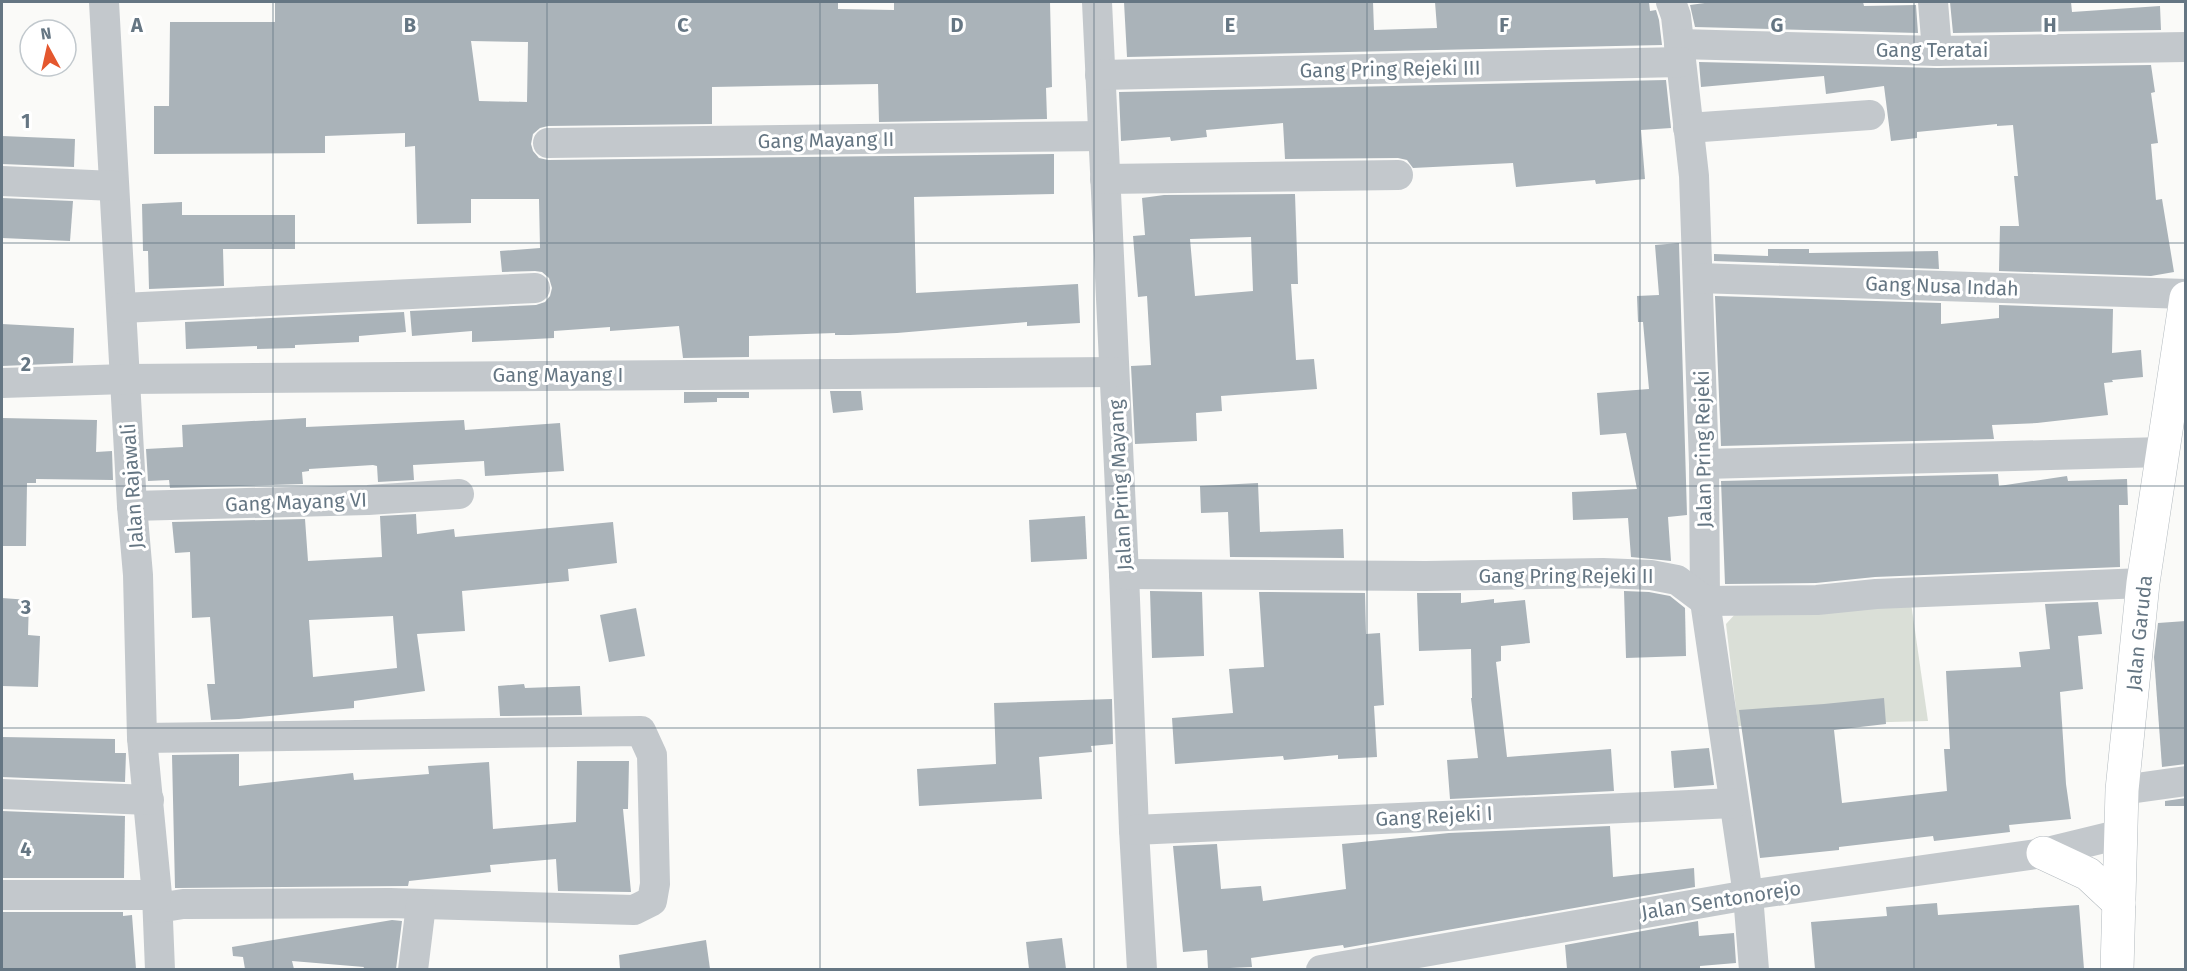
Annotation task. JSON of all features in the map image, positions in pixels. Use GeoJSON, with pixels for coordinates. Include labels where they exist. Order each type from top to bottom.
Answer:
{"type":"FeatureCollection","features":[{"type":"Feature","properties":{"kind":"street","name":"Jalan Rajawali"},"geometry":{"type":"LineString","coordinates":[[104,2],[132,506],[138,575],[142,738],[158,902],[160,969]]}},
{"type":"Feature","properties":{"kind":"street","name":"Jalan Pring Mayang"},"geometry":{"type":"LineString","coordinates":[[1096,2],[1142,969]]}},
{"type":"Feature","properties":{"kind":"street","name":"Jalan Pring Rejeki"},"geometry":{"type":"LineString","coordinates":[[1671,2],[1676,16],[1694,176],[1704,464],[1705,601],[1748,895],[1754,969]]}},
{"type":"Feature","properties":{"kind":"street"},"geometry":{"type":"LineString","coordinates":[[1934,2],[1937,51]]}},
{"type":"Feature","properties":{"kind":"street","name":"Gang Teratai"},"geometry":{"type":"LineString","coordinates":[[1680,53],[2186,47]]}},
{"type":"Feature","properties":{"kind":"street","name":"Gang Pring Rejeki III"},"geometry":{"type":"LineString","coordinates":[[1100,75],[1680,53]]}},
{"type":"Feature","properties":{"kind":"street"},"geometry":{"type":"LineString","coordinates":[[1688,128],[1870,115]]}},
{"type":"Feature","properties":{"kind":"street","name":"Gang Mayang II"},"geometry":{"type":"LineString","coordinates":[[548,143],[1103,136]]}},
{"type":"Feature","properties":{"kind":"street"},"geometry":{"type":"LineString","coordinates":[[1105,179],[1398,175]]}},
{"type":"Feature","properties":{"kind":"street"},"geometry":{"type":"LineString","coordinates":[[2,181],[114,186]]}},
{"type":"Feature","properties":{"kind":"street","name":"Gang Nusa Indah"},"geometry":{"type":"LineString","coordinates":[[1698,279],[2186,296]]}},
{"type":"Feature","properties":{"kind":"street"},"geometry":{"type":"LineString","coordinates":[[122,308],[535,288]]}},
{"type":"Feature","properties":{"kind":"street","name":"Jalan Garuda"},"geometry":{"type":"LineString","coordinates":[[2117,969],[2122,790],[2144,583],[2186,296]]}},
{"type":"Feature","properties":{"kind":"street","name":"Gang Mayang I"},"geometry":{"type":"LineString","coordinates":[[2,383],[126,379],[1114,372]]}},
{"type":"Feature","properties":{"kind":"street"},"geometry":{"type":"LineString","coordinates":[[1704,464],[2163,452]]}},
{"type":"Feature","properties":{"kind":"street","name":"Gang Mayang VI"},"geometry":{"type":"LineString","coordinates":[[132,506],[368,500],[459,494]]}},
{"type":"Feature","properties":{"kind":"street","name":"Gang Pring Rejeki II"},"geometry":{"type":"LineString","coordinates":[[1124,574],[1426,576],[1612,573],[1651,575],[1677,580],[1705,601]]}},
{"type":"Feature","properties":{"kind":"street"},"geometry":{"type":"LineString","coordinates":[[1705,601],[1817,600],[1876,594],[2144,583]]}},
{"type":"Feature","properties":{"kind":"street"},"geometry":{"type":"LineString","coordinates":[[2,895],[194,904],[390,903],[634,910],[652,901],[655,884],[652,755],[641,730],[142,738]]}},
{"type":"Feature","properties":{"kind":"street"},"geometry":{"type":"LineString","coordinates":[[2122,790],[2186,782]]}},
{"type":"Feature","properties":{"kind":"street"},"geometry":{"type":"LineString","coordinates":[[2,794],[149,800]]}},
{"type":"Feature","properties":{"kind":"street","name":"Gang Rejeki I"},"geometry":{"type":"LineString","coordinates":[[1134,830],[1734,803]]}},
{"type":"Feature","properties":{"kind":"street","name":"Jalan Sentonorejo"},"geometry":{"type":"LineString","coordinates":[[1321,969],[1748,895],[2043,853],[2121,834]]}},
{"type":"Feature","properties":{"kind":"street"},"geometry":{"type":"LineString","coordinates":[[2043,853],[2088,874],[2119,903]]}},
{"type":"Feature","properties":{"kind":"street"},"geometry":{"type":"LineString","coordinates":[[413,969],[421,905]]}},
{"type":"Feature","properties":{"kind":"shaded area"},"geometry":{"type":"Polygon","coordinates":[[[1910,596],[1928,721],[1738,726],[1726,624],[1738,611],[1910,596]]]}},
{"type":"Feature","properties":{"kind":"building"},"geometry":{"type":"Polygon","coordinates":[[[275,2],[838,2],[838,9],[894,10],[894,2],[1050,2],[1052,87],[1046,88],[1047,119],[879,122],[878,84],[712,87],[712,124],[548,126],[540,128],[533,134],[531,144],[539,158],[548,160],[1054,154],[1054,194],[914,197],[916,293],[1078,284],[1080,323],[1027,326],[1027,322],[897,333],[749,336],[749,357],[683,358],[679,326],[610,331],[610,327],[554,331],[554,338],[472,342],[472,331],[412,336],[410,311],[536,305],[545,302],[552,288],[549,278],[542,272],[535,271],[502,272],[500,251],[540,248],[539,199],[471,199],[471,223],[417,224],[415,146],[405,147],[405,133],[325,136],[325,153],[154,154],[154,106],[169,106],[170,22],[275,22],[275,2]],[[471,41],[479,101],[527,102],[528,42],[471,41]]]}},
{"type":"Feature","properties":{"kind":"building"},"geometry":{"type":"Polygon","coordinates":[[[1124,2],[1373,2],[1374,30],[1437,28],[1435,2],[1649,2],[1650,11],[1656,10],[1662,45],[1127,57],[1124,2]]]}},
{"type":"Feature","properties":{"kind":"building"},"geometry":{"type":"Polygon","coordinates":[[[1712,2],[1863,2],[1864,6],[1916,5],[1918,33],[1695,27],[1690,5],[1712,2]]]}},
{"type":"Feature","properties":{"kind":"building"},"geometry":{"type":"Polygon","coordinates":[[[1950,2],[2071,2],[2072,12],[2160,6],[2161,30],[1953,33],[1950,2]]]}},
{"type":"Feature","properties":{"kind":"building"},"geometry":{"type":"Polygon","coordinates":[[[1699,62],[1937,68],[2151,65],[2155,92],[2151,93],[2158,143],[2151,144],[2156,200],[2162,199],[2174,272],[2151,276],[1999,271],[2000,226],[2019,226],[2014,176],[2018,176],[2013,125],[1997,126],[1997,124],[1917,132],[1917,138],[1891,141],[1884,86],[1826,94],[1824,76],[1701,87],[1699,62]]]}},
{"type":"Feature","properties":{"kind":"building"},"geometry":{"type":"Polygon","coordinates":[[[1666,80],[1671,128],[1641,130],[1645,179],[1596,184],[1595,180],[1516,187],[1513,163],[1413,168],[1407,160],[1398,158],[1285,159],[1283,123],[1206,130],[1207,137],[1171,141],[1170,137],[1121,141],[1119,92],[1666,80]]]}},
{"type":"Feature","properties":{"kind":"building"},"geometry":{"type":"Polygon","coordinates":[[[2,136],[75,139],[74,167],[2,164],[2,136]]]}},
{"type":"Feature","properties":{"kind":"building"},"geometry":{"type":"Polygon","coordinates":[[[1295,194],[1298,284],[1291,284],[1296,360],[1314,359],[1317,389],[1221,396],[1222,411],[1196,413],[1197,441],[1135,444],[1131,366],[1151,365],[1147,296],[1138,297],[1133,236],[1145,235],[1142,198],[1164,195],[1295,194]],[[1251,237],[1190,239],[1195,296],[1253,291],[1251,237]]]}},
{"type":"Feature","properties":{"kind":"building"},"geometry":{"type":"Polygon","coordinates":[[[2,198],[73,201],[70,241],[2,238],[2,198]]]}},
{"type":"Feature","properties":{"kind":"building"},"geometry":{"type":"Polygon","coordinates":[[[182,202],[182,215],[295,215],[295,249],[223,249],[224,286],[149,289],[148,251],[143,251],[142,204],[182,202]]]}},
{"type":"Feature","properties":{"kind":"building"},"geometry":{"type":"Polygon","coordinates":[[[1679,243],[1687,515],[1668,517],[1671,561],[1631,557],[1628,518],[1573,520],[1572,492],[1637,489],[1626,433],[1600,435],[1597,393],[1649,389],[1643,322],[1638,322],[1637,296],[1659,295],[1655,245],[1679,243]]]}},
{"type":"Feature","properties":{"kind":"building"},"geometry":{"type":"Polygon","coordinates":[[[1768,249],[1809,249],[1809,253],[1938,251],[1939,269],[1714,261],[1714,254],[1768,256],[1768,249]]]}},
{"type":"Feature","properties":{"kind":"building"},"geometry":{"type":"Polygon","coordinates":[[[1715,296],[1941,303],[1941,324],[1999,318],[1999,305],[2113,309],[2112,353],[2141,350],[2143,377],[2104,383],[2108,415],[2037,423],[1992,425],[1994,439],[1721,446],[1715,296]]]}},
{"type":"Feature","properties":{"kind":"building"},"geometry":{"type":"Polygon","coordinates":[[[404,312],[406,332],[359,336],[359,342],[295,345],[295,348],[257,349],[257,346],[186,349],[185,322],[404,312]]]}},
{"type":"Feature","properties":{"kind":"building"},"geometry":{"type":"Polygon","coordinates":[[[2,324],[74,328],[73,363],[2,366],[2,324]]]}},
{"type":"Feature","properties":{"kind":"building"},"geometry":{"type":"Polygon","coordinates":[[[830,391],[861,391],[863,410],[833,413],[830,391]]]}},
{"type":"Feature","properties":{"kind":"building"},"geometry":{"type":"Polygon","coordinates":[[[684,392],[749,392],[749,398],[717,398],[717,402],[684,403],[684,392]]]}},
{"type":"Feature","properties":{"kind":"building"},"geometry":{"type":"Polygon","coordinates":[[[2,418],[97,420],[96,452],[112,451],[113,480],[36,479],[36,483],[27,483],[26,546],[2,546],[2,418]]]}},
{"type":"Feature","properties":{"kind":"building"},"geometry":{"type":"Polygon","coordinates":[[[306,418],[306,427],[464,420],[465,430],[560,423],[564,471],[485,476],[484,461],[413,465],[414,480],[378,482],[377,466],[373,465],[309,469],[309,471],[302,472],[303,484],[170,488],[169,480],[148,481],[146,449],[183,447],[182,425],[306,418]]]}},
{"type":"Feature","properties":{"kind":"building"},"geometry":{"type":"Polygon","coordinates":[[[1998,474],[1999,486],[2067,476],[2068,481],[2127,479],[2128,505],[2119,505],[2120,567],[1875,577],[1816,583],[1725,584],[1721,481],[1998,474]]]}},
{"type":"Feature","properties":{"kind":"building"},"geometry":{"type":"Polygon","coordinates":[[[1258,483],[1260,532],[1343,529],[1344,558],[1230,557],[1228,512],[1201,513],[1200,486],[1258,483]]]}},
{"type":"Feature","properties":{"kind":"building"},"geometry":{"type":"Polygon","coordinates":[[[416,514],[417,534],[454,529],[455,537],[613,522],[617,563],[568,569],[569,581],[462,591],[465,631],[417,634],[425,691],[354,701],[354,708],[211,720],[207,684],[215,684],[210,617],[192,618],[190,552],[175,553],[172,522],[305,519],[308,561],[382,557],[380,516],[416,514]],[[393,616],[309,620],[313,677],[397,668],[393,616]]]}},
{"type":"Feature","properties":{"kind":"building"},"geometry":{"type":"Polygon","coordinates":[[[1085,516],[1087,559],[1031,562],[1029,520],[1085,516]]]}},
{"type":"Feature","properties":{"kind":"building"},"geometry":{"type":"Polygon","coordinates":[[[1150,591],[1202,592],[1204,656],[1152,658],[1150,591]]]}},
{"type":"Feature","properties":{"kind":"building"},"geometry":{"type":"Polygon","coordinates":[[[1624,591],[1670,596],[1685,608],[1686,656],[1626,658],[1624,591]]]}},
{"type":"Feature","properties":{"kind":"building"},"geometry":{"type":"Polygon","coordinates":[[[1259,592],[1365,593],[1366,634],[1380,633],[1384,705],[1374,706],[1377,757],[1338,759],[1338,755],[1284,760],[1283,756],[1175,764],[1172,718],[1233,713],[1229,669],[1264,667],[1259,592]]]}},
{"type":"Feature","properties":{"kind":"building"},"geometry":{"type":"Polygon","coordinates":[[[1417,593],[1461,593],[1461,603],[1494,599],[1494,603],[1525,600],[1530,643],[1501,646],[1501,661],[1496,662],[1507,757],[1611,749],[1614,791],[1450,799],[1447,760],[1478,758],[1471,698],[1471,649],[1419,651],[1417,593]]]}},
{"type":"Feature","properties":{"kind":"building"},"geometry":{"type":"Polygon","coordinates":[[[2,598],[29,600],[28,635],[40,636],[38,687],[2,686],[2,598]]]}},
{"type":"Feature","properties":{"kind":"building"},"geometry":{"type":"Polygon","coordinates":[[[2098,602],[2102,634],[2078,636],[2083,689],[2060,692],[2066,784],[2071,819],[2009,825],[2010,832],[1934,841],[1933,836],[1839,847],[1839,850],[1760,858],[1739,710],[1884,698],[1886,724],[1834,730],[1842,803],[1947,791],[1944,749],[1950,749],[1946,671],[2021,667],[2019,652],[2050,649],[2045,604],[2098,602]]]}},
{"type":"Feature","properties":{"kind":"building"},"geometry":{"type":"Polygon","coordinates":[[[636,608],[645,656],[609,662],[600,615],[636,608]]]}},
{"type":"Feature","properties":{"kind":"building"},"geometry":{"type":"Polygon","coordinates":[[[2186,621],[2186,764],[2162,767],[2154,657],[2158,623],[2186,621]]]}},
{"type":"Feature","properties":{"kind":"building"},"geometry":{"type":"Polygon","coordinates":[[[524,684],[525,688],[580,686],[582,715],[500,716],[498,686],[524,684]]]}},
{"type":"Feature","properties":{"kind":"building"},"geometry":{"type":"Polygon","coordinates":[[[1112,699],[1113,744],[1091,746],[1092,752],[1039,757],[1042,799],[919,806],[917,769],[996,764],[994,703],[1112,699]]]}},
{"type":"Feature","properties":{"kind":"building"},"geometry":{"type":"Polygon","coordinates":[[[2,737],[115,739],[115,753],[126,753],[125,782],[2,777],[2,737]]]}},
{"type":"Feature","properties":{"kind":"building"},"geometry":{"type":"Polygon","coordinates":[[[1709,748],[1714,785],[1674,788],[1671,751],[1709,748]]]}},
{"type":"Feature","properties":{"kind":"building"},"geometry":{"type":"Polygon","coordinates":[[[239,754],[239,786],[353,773],[354,780],[429,774],[428,766],[489,762],[493,829],[576,822],[577,761],[629,761],[628,809],[623,809],[631,892],[558,891],[556,859],[490,865],[491,872],[409,881],[408,886],[175,888],[172,755],[239,754]]]}},
{"type":"Feature","properties":{"kind":"building"},"geometry":{"type":"Polygon","coordinates":[[[2186,798],[2186,806],[2165,806],[2165,801],[2186,798]]]}},
{"type":"Feature","properties":{"kind":"building"},"geometry":{"type":"Polygon","coordinates":[[[2,811],[125,816],[124,878],[2,878],[2,811]]]}},
{"type":"Feature","properties":{"kind":"building"},"geometry":{"type":"Polygon","coordinates":[[[1610,826],[1613,877],[1694,868],[1695,887],[1344,948],[1343,945],[1251,958],[1252,967],[1208,969],[1207,950],[1183,952],[1173,846],[1217,844],[1221,889],[1261,886],[1263,901],[1346,889],[1342,844],[1449,833],[1610,826]]]}},
{"type":"Feature","properties":{"kind":"building"},"geometry":{"type":"Polygon","coordinates":[[[1937,903],[1938,915],[2079,905],[2084,969],[1815,969],[1811,922],[1887,916],[1886,907],[1937,903]]]}},
{"type":"Feature","properties":{"kind":"building"},"geometry":{"type":"Polygon","coordinates":[[[2,912],[123,912],[123,916],[132,915],[136,969],[2,969],[2,912]]]}},
{"type":"Feature","properties":{"kind":"building"},"geometry":{"type":"Polygon","coordinates":[[[392,920],[402,921],[396,969],[363,969],[364,967],[292,961],[294,969],[245,969],[243,957],[233,956],[232,947],[392,920]]]}},
{"type":"Feature","properties":{"kind":"building"},"geometry":{"type":"Polygon","coordinates":[[[1698,921],[1699,936],[1734,933],[1736,963],[1700,966],[1700,969],[1567,969],[1565,945],[1698,921]]]}},
{"type":"Feature","properties":{"kind":"building"},"geometry":{"type":"Polygon","coordinates":[[[1062,938],[1066,969],[1029,969],[1026,942],[1062,938]]]}},
{"type":"Feature","properties":{"kind":"building"},"geometry":{"type":"Polygon","coordinates":[[[706,940],[710,969],[620,969],[619,955],[706,940]]]}}]}
